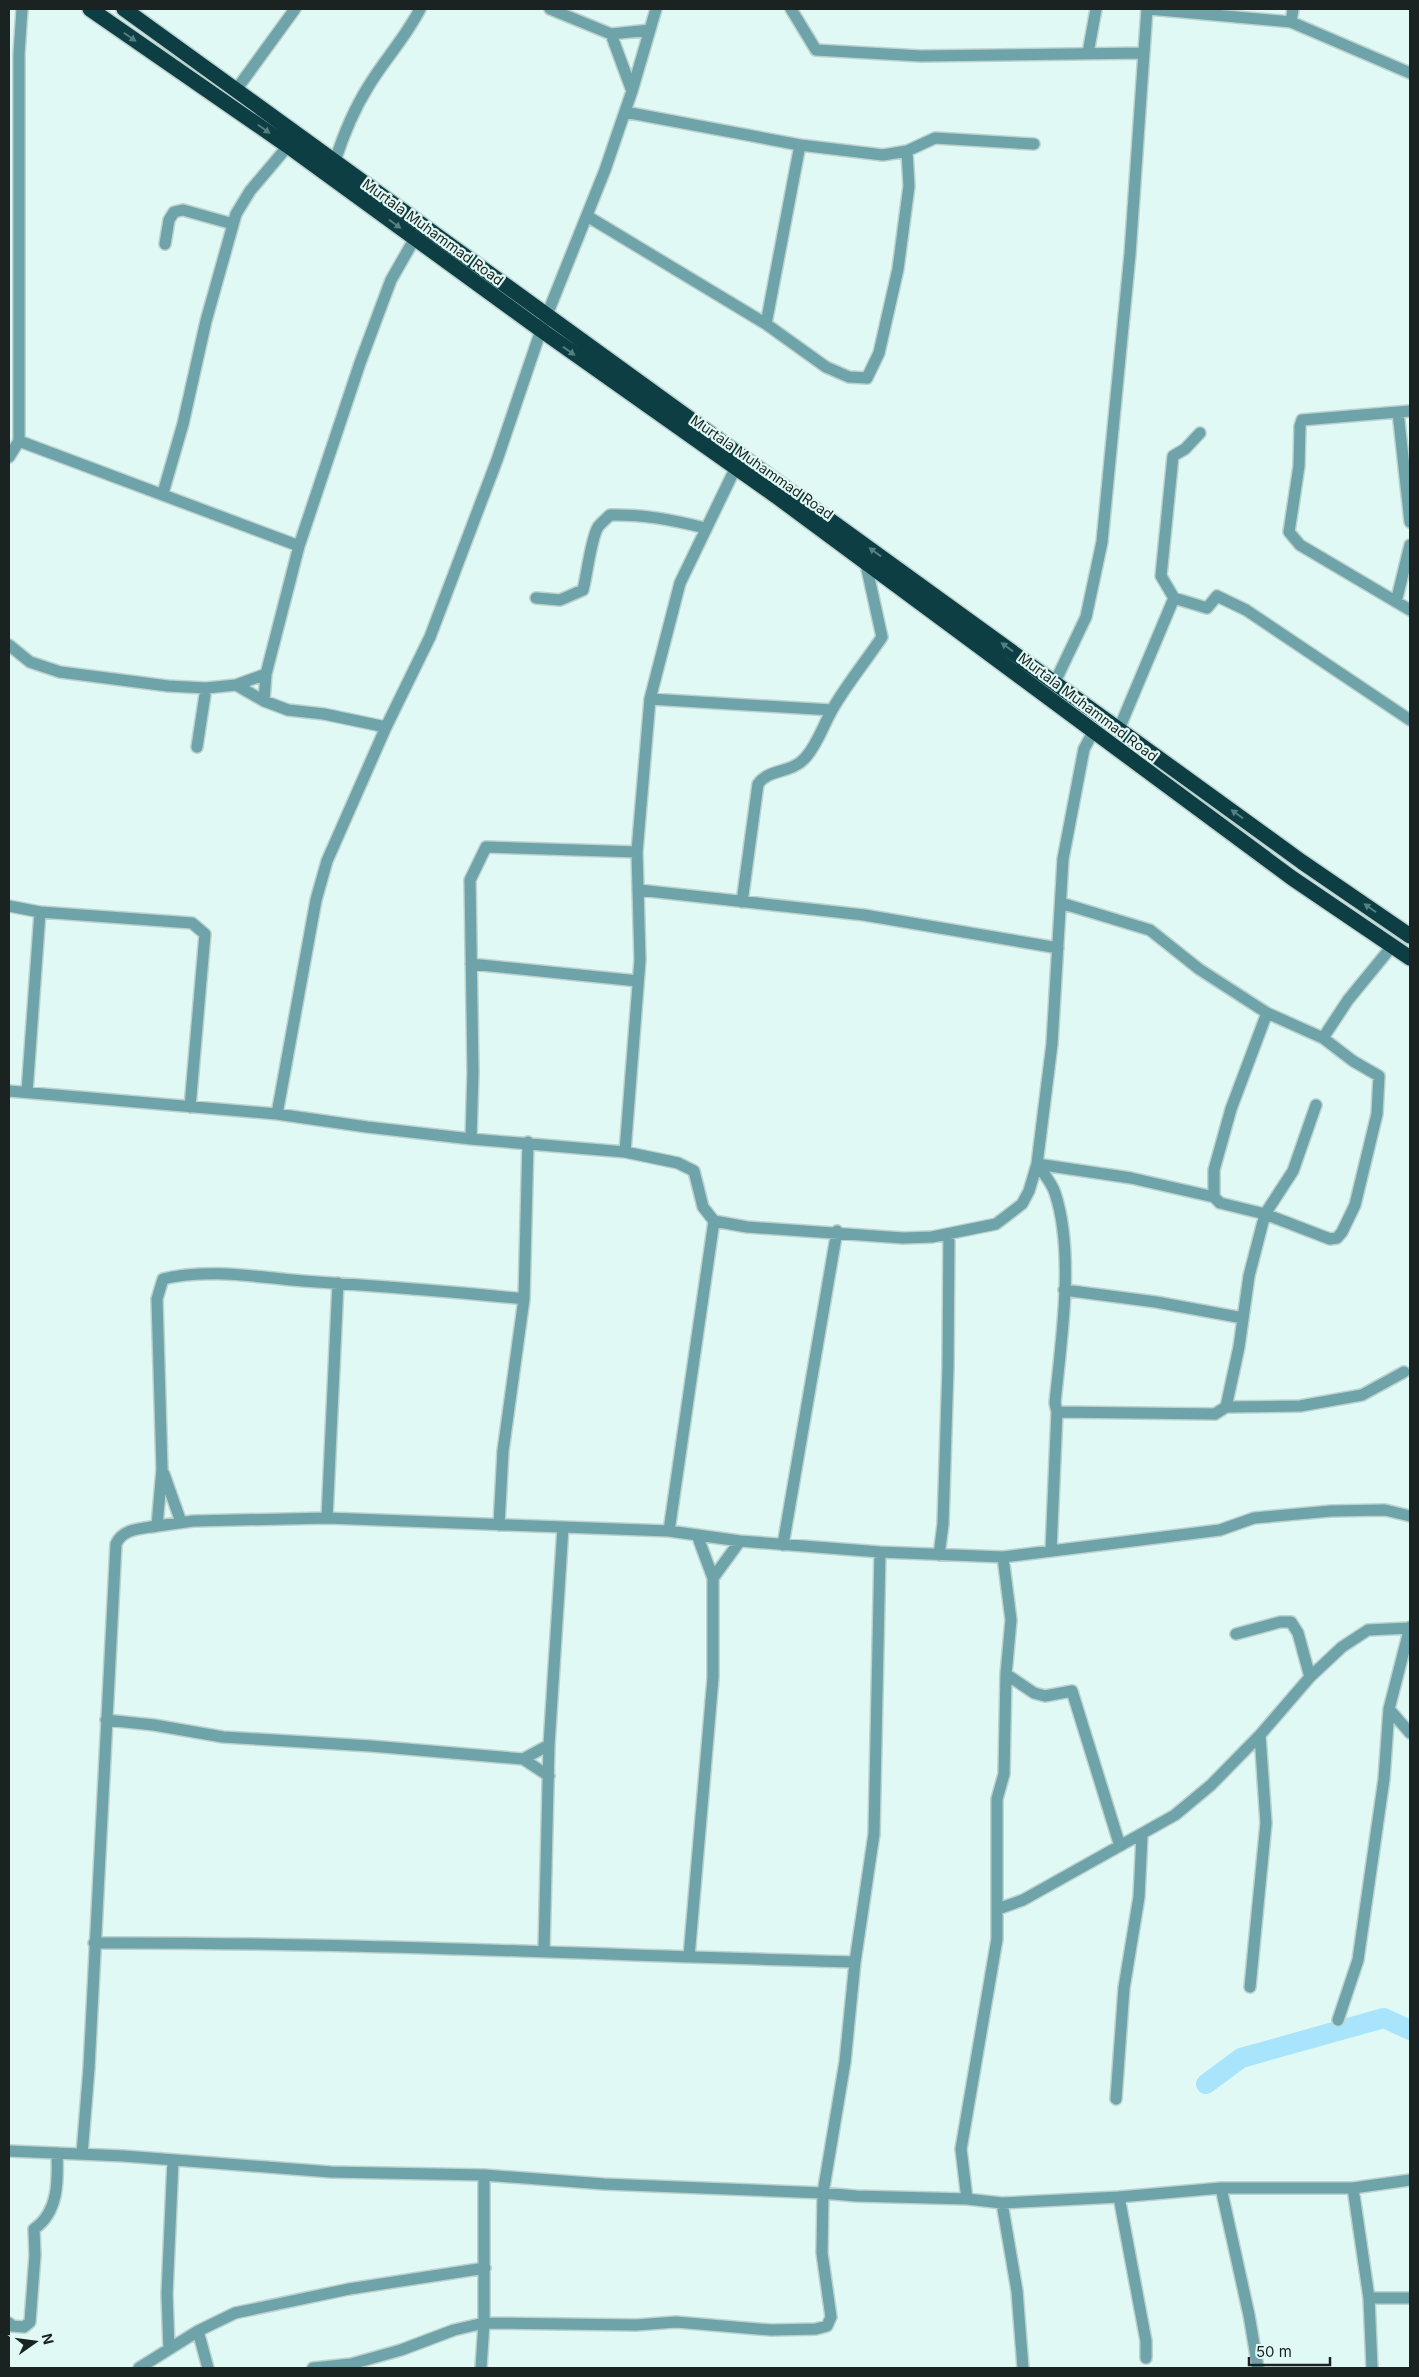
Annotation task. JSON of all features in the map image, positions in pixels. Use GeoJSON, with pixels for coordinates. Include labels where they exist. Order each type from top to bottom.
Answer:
{"type":"FeatureCollection","features":[{"type":"Feature","properties":{"kind":"highway","name":"Murtala Muhammad Road"},"geometry":{"type":"LineString","coordinates":[[90,9],[288,146],[735,469],[780,491],[1055,682],[1302,862],[1410,936]]}},
{"type":"Feature","properties":{"kind":"highway","name":"Murtala Muhammad Road"},"geometry":{"type":"LineString","coordinates":[[124,9],[547,314],[780,491],[865,560],[1093,732],[1292,878],[1410,958]]}},
{"type":"Feature","properties":{"kind":"highway"},"geometry":{"type":"LineString","coordinates":[[1176,793],[1187,778]]}},
{"type":"Feature","properties":{"kind":"highway"},"geometry":{"type":"LineString","coordinates":[[1292,878],[1302,862]]}},
{"type":"Feature","properties":{"kind":"street"},"geometry":{"type":"LineString","coordinates":[[9,457],[19,441],[14,54],[22,9]]}},
{"type":"Feature","properties":{"kind":"street"},"geometry":{"type":"LineString","coordinates":[[236,90],[295,9]]}},
{"type":"Feature","properties":{"kind":"street"},"geometry":{"type":"LineString","coordinates":[[335,161],[347,122],[368,85],[396,48],[420,9]]}},
{"type":"Feature","properties":{"kind":"street"},"geometry":{"type":"LineString","coordinates":[[550,9],[611,34],[650,30]]}},
{"type":"Feature","properties":{"kind":"street"},"geometry":{"type":"LineString","coordinates":[[277,1114],[316,900],[327,861],[386,727],[430,637],[497,460],[541,330],[587,216],[625,112],[656,9]]}},
{"type":"Feature","properties":{"kind":"street"},"geometry":{"type":"LineString","coordinates":[[791,9],[816,50],[921,56],[1144,53]]}},
{"type":"Feature","properties":{"kind":"street"},"geometry":{"type":"LineString","coordinates":[[1088,54],[1096,9]]}},
{"type":"Feature","properties":{"kind":"street"},"geometry":{"type":"LineString","coordinates":[[1055,682],[1086,617],[1102,542],[1130,254],[1148,9],[1291,22],[1410,73]]}},
{"type":"Feature","properties":{"kind":"street"},"geometry":{"type":"LineString","coordinates":[[1291,22],[1292,9]]}},
{"type":"Feature","properties":{"kind":"street"},"geometry":{"type":"LineString","coordinates":[[611,34],[632,91]]}},
{"type":"Feature","properties":{"kind":"street"},"geometry":{"type":"LineString","coordinates":[[625,112],[800,145],[884,155],[907,151],[935,138],[1034,144]]}},
{"type":"Feature","properties":{"kind":"street"},"geometry":{"type":"LineString","coordinates":[[766,324],[800,145]]}},
{"type":"Feature","properties":{"kind":"street"},"geometry":{"type":"LineString","coordinates":[[163,493],[183,424],[206,321],[236,214],[250,191],[288,146]]}},
{"type":"Feature","properties":{"kind":"street"},"geometry":{"type":"LineString","coordinates":[[587,216],[766,324],[826,367],[849,377],[867,378],[878,353],[898,269],[909,186],[907,151]]}},
{"type":"Feature","properties":{"kind":"street"},"geometry":{"type":"LineString","coordinates":[[165,244],[169,220],[174,212],[183,210],[233,224]]}},
{"type":"Feature","properties":{"kind":"street"},"geometry":{"type":"LineString","coordinates":[[264,701],[266,674],[299,546],[381,308],[392,280],[415,238]]}},
{"type":"Feature","properties":{"kind":"street"},"geometry":{"type":"LineString","coordinates":[[1398,412],[1410,522]]}},
{"type":"Feature","properties":{"kind":"street"},"geometry":{"type":"LineString","coordinates":[[1410,412],[1302,420],[1300,426],[1299,466],[1289,532],[1300,545],[1410,610]]}},
{"type":"Feature","properties":{"kind":"street"},"geometry":{"type":"LineString","coordinates":[[1200,433],[1185,450],[1173,456],[1161,576],[1174,598],[1207,608],[1217,596],[1246,610],[1410,720]]}},
{"type":"Feature","properties":{"kind":"street"},"geometry":{"type":"LineString","coordinates":[[19,441],[163,493],[299,546]]}},
{"type":"Feature","properties":{"kind":"street"},"geometry":{"type":"LineString","coordinates":[[625,1152],[638,982],[639,890],[637,852],[650,699],[680,583],[735,469]]}},
{"type":"Feature","properties":{"kind":"street"},"geometry":{"type":"LineString","coordinates":[[536,598],[560,600],[583,590],[591,556],[592,540],[598,527],[610,515],[634,514],[669,519],[705,528]]}},
{"type":"Feature","properties":{"kind":"street"},"geometry":{"type":"LineString","coordinates":[[1396,602],[1410,545]]}},
{"type":"Feature","properties":{"kind":"street"},"geometry":{"type":"LineString","coordinates":[[742,902],[758,784],[763,777],[795,768],[805,759],[816,744],[832,710],[882,637],[865,560]]}},
{"type":"Feature","properties":{"kind":"street"},"geometry":{"type":"LineString","coordinates":[[1119,729],[1174,598]]}},
{"type":"Feature","properties":{"kind":"street"},"geometry":{"type":"LineString","coordinates":[[9,645],[30,662],[60,672],[168,686],[206,688],[236,684],[266,674]]}},
{"type":"Feature","properties":{"kind":"street"},"geometry":{"type":"LineString","coordinates":[[236,684],[264,701],[288,710],[324,714],[386,727]]}},
{"type":"Feature","properties":{"kind":"street"},"geometry":{"type":"LineString","coordinates":[[197,747],[206,688]]}},
{"type":"Feature","properties":{"kind":"street"},"geometry":{"type":"LineString","coordinates":[[650,699],[832,710]]}},
{"type":"Feature","properties":{"kind":"street"},"geometry":{"type":"LineString","coordinates":[[714,1222],[747,1227],[837,1231],[903,1238],[932,1237],[996,1224],[1022,1204],[1029,1191],[1037,1164],[1052,1044],[1063,860],[1084,749],[1093,732]]}},
{"type":"Feature","properties":{"kind":"street"},"geometry":{"type":"LineString","coordinates":[[471,1139],[470,880],[486,847],[637,852]]}},
{"type":"Feature","properties":{"kind":"street"},"geometry":{"type":"LineString","coordinates":[[639,890],[864,915],[1058,948]]}},
{"type":"Feature","properties":{"kind":"street"},"geometry":{"type":"LineString","coordinates":[[1037,1164],[1131,1178],[1214,1197],[1220,1203],[1265,1214],[1330,1239],[1337,1238],[1342,1232],[1355,1205],[1377,1114],[1379,1076],[1353,1061],[1322,1038],[1267,1013],[1199,969],[1150,930],[1061,903]]}},
{"type":"Feature","properties":{"kind":"street"},"geometry":{"type":"LineString","coordinates":[[9,906],[40,912],[192,923],[205,934],[190,1107]]}},
{"type":"Feature","properties":{"kind":"street"},"geometry":{"type":"LineString","coordinates":[[27,1092],[40,912]]}},
{"type":"Feature","properties":{"kind":"street"},"geometry":{"type":"LineString","coordinates":[[1322,1038],[1348,1000],[1393,946]]}},
{"type":"Feature","properties":{"kind":"street"},"geometry":{"type":"LineString","coordinates":[[471,964],[638,982]]}},
{"type":"Feature","properties":{"kind":"street"},"geometry":{"type":"LineString","coordinates":[[1214,1197],[1214,1170],[1231,1109],[1267,1013]]}},
{"type":"Feature","properties":{"kind":"street"},"geometry":{"type":"LineString","coordinates":[[9,1091],[277,1114],[471,1139],[528,1142],[625,1152],[678,1163],[694,1171],[703,1207],[714,1222],[669,1530]]}},
{"type":"Feature","properties":{"kind":"street"},"geometry":{"type":"LineString","coordinates":[[1226,1407],[1249,1276],[1265,1214],[1293,1171],[1316,1106]]}},
{"type":"Feature","properties":{"kind":"street"},"geometry":{"type":"LineString","coordinates":[[499,1525],[503,1451],[524,1299],[528,1142]]}},
{"type":"Feature","properties":{"kind":"street"},"geometry":{"type":"LineString","coordinates":[[1037,1164],[1055,1192],[1064,1236],[1064,1306],[1054,1403],[1057,1412],[1051,1550]]}},
{"type":"Feature","properties":{"kind":"street"},"geometry":{"type":"LineString","coordinates":[[783,1545],[837,1231]]}},
{"type":"Feature","properties":{"kind":"street"},"geometry":{"type":"LineString","coordinates":[[939,1555],[943,1524],[948,1377],[949,1234]]}},
{"type":"Feature","properties":{"kind":"street"},"geometry":{"type":"LineString","coordinates":[[157,1526],[162,1469],[156,1330],[157,1299],[163,1279],[186,1273],[446,1291],[524,1299]]}},
{"type":"Feature","properties":{"kind":"street"},"geometry":{"type":"LineString","coordinates":[[327,1518],[338,1284]]}},
{"type":"Feature","properties":{"kind":"street"},"geometry":{"type":"LineString","coordinates":[[1064,1290],[1156,1302],[1243,1318]]}},
{"type":"Feature","properties":{"kind":"street"},"geometry":{"type":"LineString","coordinates":[[1057,1412],[1215,1414],[1226,1407],[1300,1406],[1362,1395],[1404,1372]]}},
{"type":"Feature","properties":{"kind":"street"},"geometry":{"type":"LineString","coordinates":[[162,1469],[181,1522]]}},
{"type":"Feature","properties":{"kind":"street"},"geometry":{"type":"LineString","coordinates":[[82,2154],[89,2068],[116,1544],[119,1537],[127,1532],[181,1522],[327,1518],[669,1530],[740,1541],[783,1545],[880,1552],[1004,1557],[1220,1530],[1254,1518],[1331,1510],[1385,1510],[1410,1516]]}},
{"type":"Feature","properties":{"kind":"street"},"geometry":{"type":"LineString","coordinates":[[544,1950],[549,1745],[563,1527]]}},
{"type":"Feature","properties":{"kind":"street"},"geometry":{"type":"LineString","coordinates":[[689,1957],[713,1678],[713,1578],[697,1535]]}},
{"type":"Feature","properties":{"kind":"street"},"geometry":{"type":"LineString","coordinates":[[713,1578],[740,1541]]}},
{"type":"Feature","properties":{"kind":"street"},"geometry":{"type":"LineString","coordinates":[[313,2368],[351,2366],[402,2350],[454,2330],[484,2323],[636,2325],[676,2322],[771,2330],[816,2329],[827,2326],[832,2317],[822,2253],[823,2193],[845,2062],[855,1962],[874,1834],[880,1552]]}},
{"type":"Feature","properties":{"kind":"street"},"geometry":{"type":"LineString","coordinates":[[967,2199],[961,2149],[997,1939],[997,1799],[1004,1774],[1006,1674],[1011,1620],[1004,1557]]}},
{"type":"Feature","properties":{"kind":"street"},"geometry":{"type":"LineString","coordinates":[[1236,1634],[1280,1622],[1291,1622],[1298,1633],[1310,1677]]}},
{"type":"Feature","properties":{"kind":"street"},"geometry":{"type":"LineString","coordinates":[[998,1909],[1023,1900],[1175,1815],[1197,1797],[1260,1735],[1310,1677],[1342,1647],[1368,1630],[1410,1627],[1405,1667],[1389,1709],[1384,1779],[1358,1960],[1338,2020]]}},
{"type":"Feature","properties":{"kind":"street"},"geometry":{"type":"LineString","coordinates":[[1006,1674],[1034,1693],[1044,1696],[1072,1691],[1120,1846]]}},
{"type":"Feature","properties":{"kind":"street"},"geometry":{"type":"LineString","coordinates":[[1389,1709],[1410,1733]]}},
{"type":"Feature","properties":{"kind":"street"},"geometry":{"type":"LineString","coordinates":[[106,1720],[154,1724],[223,1738],[371,1746],[523,1759],[549,1776]]}},
{"type":"Feature","properties":{"kind":"street"},"geometry":{"type":"LineString","coordinates":[[1250,1986],[1266,1823],[1260,1735]]}},
{"type":"Feature","properties":{"kind":"street"},"geometry":{"type":"LineString","coordinates":[[523,1759],[549,1745]]}},
{"type":"Feature","properties":{"kind":"street"},"geometry":{"type":"LineString","coordinates":[[1116,2099],[1124,1988],[1139,1897],[1142,1835]]}},
{"type":"Feature","properties":{"kind":"street"},"geometry":{"type":"LineString","coordinates":[[94,1944],[208,1943],[544,1950],[855,1962]]}},
{"type":"Feature","properties":{"kind":"street"},"geometry":{"type":"LineString","coordinates":[[9,2151],[82,2154],[331,2172],[484,2175],[604,2184],[856,2196],[967,2199],[1002,2203],[1119,2197],[1221,2188],[1353,2188],[1410,2180]]}},
{"type":"Feature","properties":{"kind":"street"},"geometry":{"type":"LineString","coordinates":[[9,2323],[12,2326],[24,2327],[30,2322],[35,2255],[34,2229],[49,2216],[58,2180],[57,2153]]}},
{"type":"Feature","properties":{"kind":"street"},"geometry":{"type":"LineString","coordinates":[[169,2349],[167,2294],[173,2160]]}},
{"type":"Feature","properties":{"kind":"street"},"geometry":{"type":"LineString","coordinates":[[481,2368],[485,2268],[484,2175]]}},
{"type":"Feature","properties":{"kind":"street"},"geometry":{"type":"LineString","coordinates":[[1221,2188],[1249,2315],[1258,2368]]}},
{"type":"Feature","properties":{"kind":"street"},"geometry":{"type":"LineString","coordinates":[[1353,2188],[1368,2298],[1372,2368]]}},
{"type":"Feature","properties":{"kind":"street"},"geometry":{"type":"LineString","coordinates":[[1119,2197],[1146,2341],[1146,2358]]}},
{"type":"Feature","properties":{"kind":"street"},"geometry":{"type":"LineString","coordinates":[[1002,2203],[1017,2291],[1022,2368]]}},
{"type":"Feature","properties":{"kind":"street"},"geometry":{"type":"LineString","coordinates":[[139,2368],[198,2331],[235,2313],[349,2289],[485,2268]]}},
{"type":"Feature","properties":{"kind":"street"},"geometry":{"type":"LineString","coordinates":[[1368,2298],[1410,2298]]}},
{"type":"Feature","properties":{"kind":"street"},"geometry":{"type":"LineString","coordinates":[[198,2331],[208,2368]]}},
{"type":"Feature","properties":{"kind":"waterway"},"geometry":{"type":"LineString","coordinates":[[1206,2084],[1241,2058],[1384,2018],[1410,2030]]}}]}
